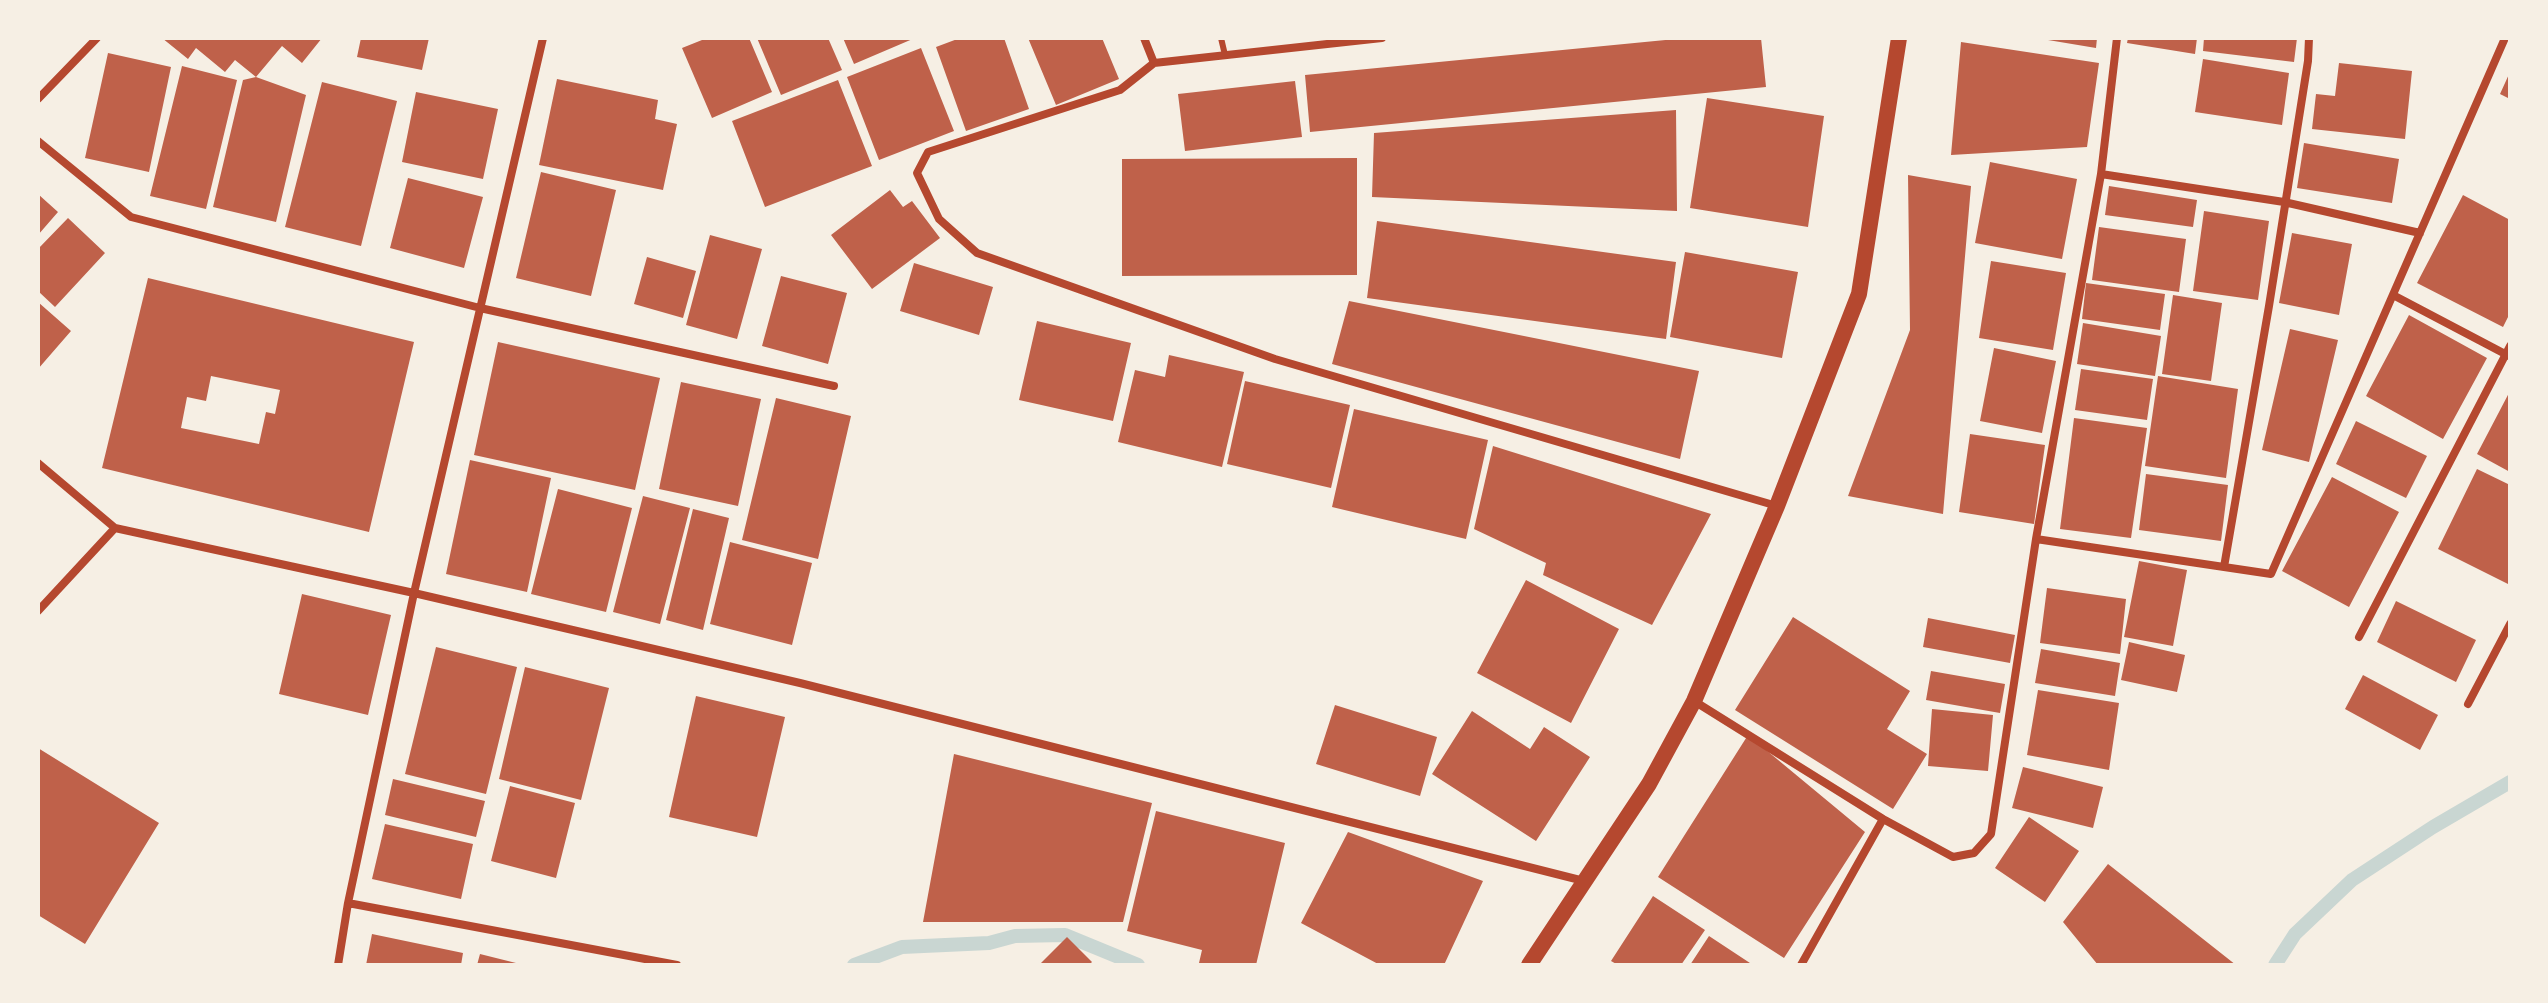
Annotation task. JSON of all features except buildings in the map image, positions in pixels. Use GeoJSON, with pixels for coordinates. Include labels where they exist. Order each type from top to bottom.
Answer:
{"type":"FeatureCollection","features":[{"type":"Feature","properties":{"kind":"main road"},"geometry":{"type":"LineString","coordinates":[[1529,965],[1649,784],[1694,701],[1777,506],[1859,294],[1899,38]]}},
{"type":"Feature","properties":{"kind":"street"},"geometry":{"type":"LineString","coordinates":[[38,99],[97,38]]}},
{"type":"Feature","properties":{"kind":"street"},"geometry":{"type":"LineString","coordinates":[[338,965],[348,903],[414,593],[543,38]]}},
{"type":"Feature","properties":{"kind":"street"},"geometry":{"type":"LineString","coordinates":[[1144,38],[1154,63]]}},
{"type":"Feature","properties":{"kind":"street"},"geometry":{"type":"LineString","coordinates":[[1382,38],[1154,63],[1120,90],[928,152],[917,173],[939,219],[977,253],[1275,359],[1777,506]]}},
{"type":"Feature","properties":{"kind":"street"},"geometry":{"type":"LineString","coordinates":[[1694,701],[1883,819],[1953,857],[1974,853],[1991,834],[2036,539],[2101,174],[2117,38]]}},
{"type":"Feature","properties":{"kind":"street"},"geometry":{"type":"LineString","coordinates":[[2224,567],[2308,61],[2309,38]]}},
{"type":"Feature","properties":{"kind":"street"},"geometry":{"type":"LineString","coordinates":[[2036,539],[2271,574],[2505,38]]}},
{"type":"Feature","properties":{"kind":"street"},"geometry":{"type":"LineString","coordinates":[[38,141],[131,217],[480,308],[834,386]]}},
{"type":"Feature","properties":{"kind":"street"},"geometry":{"type":"LineString","coordinates":[[2101,174],[2284,202],[2420,233]]}},
{"type":"Feature","properties":{"kind":"street"},"geometry":{"type":"LineString","coordinates":[[2359,637],[2509,352],[2393,295]]}},
{"type":"Feature","properties":{"kind":"street"},"geometry":{"type":"LineString","coordinates":[[38,463],[115,528],[414,593],[800,683],[1584,881]]}},
{"type":"Feature","properties":{"kind":"street"},"geometry":{"type":"LineString","coordinates":[[38,611],[115,528]]}},
{"type":"Feature","properties":{"kind":"street"},"geometry":{"type":"LineString","coordinates":[[2468,704],[2510,624]]}},
{"type":"Feature","properties":{"kind":"street"},"geometry":{"type":"LineString","coordinates":[[1801,965],[1883,819]]}},
{"type":"Feature","properties":{"kind":"street"},"geometry":{"type":"LineString","coordinates":[[348,903],[677,965]]}},
{"type":"Feature","properties":{"kind":"lane"},"geometry":{"type":"LineString","coordinates":[[1221,38],[1225,55]]}},
{"type":"Feature","properties":{"kind":"waterway"},"geometry":{"type":"LineString","coordinates":[[2275,965],[2295,934],[2352,880],[2510,782]]}},
{"type":"Feature","properties":{"kind":"waterway"},"geometry":{"type":"LineString","coordinates":[[854,965],[902,947],[989,943],[1015,936],[1065,935],[1138,965]]}}]}
